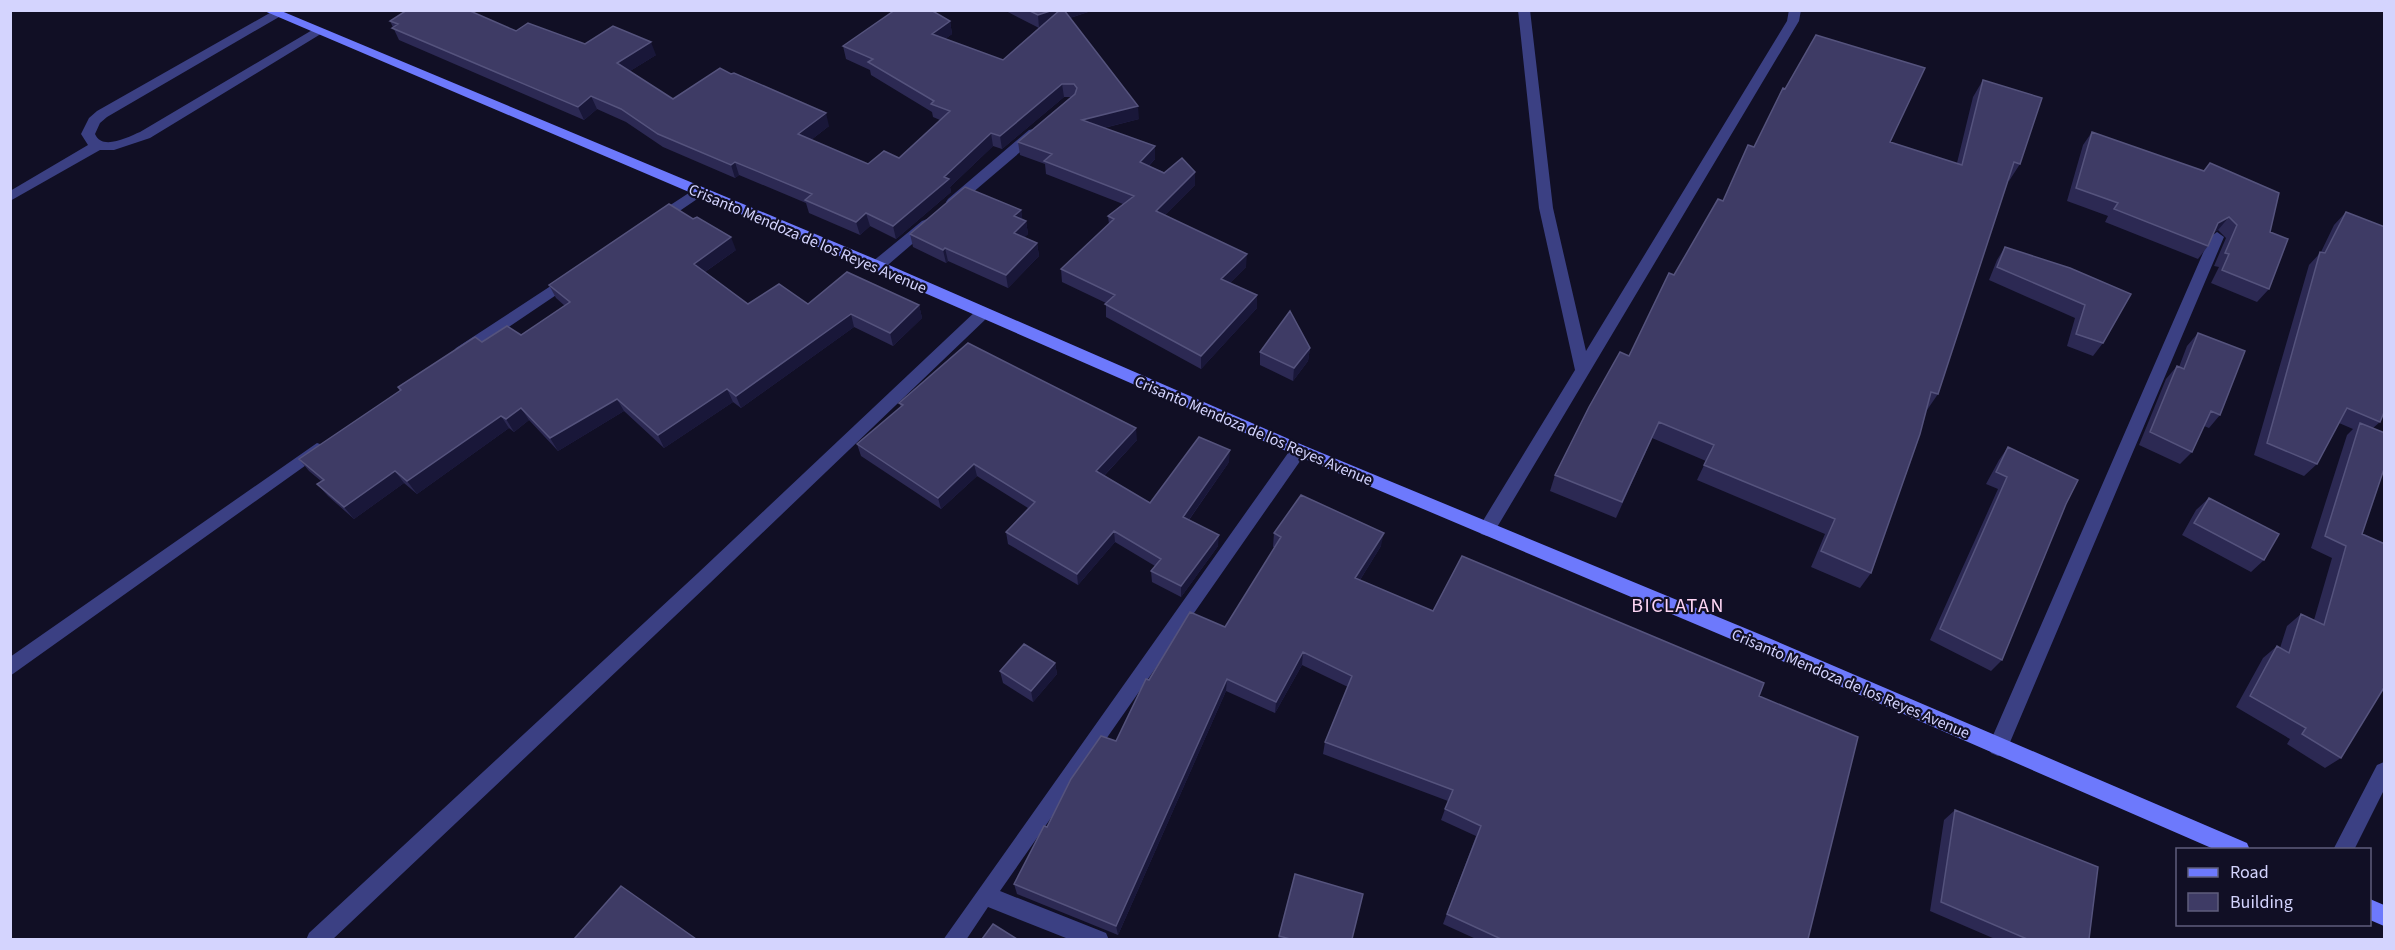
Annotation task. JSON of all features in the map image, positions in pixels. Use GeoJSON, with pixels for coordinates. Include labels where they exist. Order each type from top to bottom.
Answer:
{"type":"FeatureCollection","features":[{"type":"Feature","properties":{"kind":"main road","name":"Crisanto Mendoza de los Reyes Avenue"},"geometry":{"type":"LineString","coordinates":[[272,12],[877,266],[1299,450],[1813,665],[1998,747],[2239,848]]}},
{"type":"Feature","properties":{"kind":"main road"},"geometry":{"type":"LineString","coordinates":[[2371,909],[2385,916]]}},
{"type":"Feature","properties":{"kind":"street"},"geometry":{"type":"LineString","coordinates":[[1524,10],[1546,208],[1583,372]]}},
{"type":"Feature","properties":{"kind":"street"},"geometry":{"type":"LineString","coordinates":[[1487,529],[1792,21],[1795,10]]}},
{"type":"Feature","properties":{"kind":"street"},"geometry":{"type":"LineString","coordinates":[[97,146],[88,134],[94,121],[102,114],[272,12]]}},
{"type":"Feature","properties":{"kind":"street"},"geometry":{"type":"LineString","coordinates":[[10,197],[97,146],[114,146],[145,135],[318,32]]}},
{"type":"Feature","properties":{"kind":"street"},"geometry":{"type":"LineString","coordinates":[[877,266],[1043,124]]}},
{"type":"Feature","properties":{"kind":"street"},"geometry":{"type":"LineString","coordinates":[[639,232],[698,192]]}},
{"type":"Feature","properties":{"kind":"street"},"geometry":{"type":"LineString","coordinates":[[1998,747],[2217,237]]}},
{"type":"Feature","properties":{"kind":"street"},"geometry":{"type":"LineString","coordinates":[[452,358],[580,272]]}},
{"type":"Feature","properties":{"kind":"street"},"geometry":{"type":"LineString","coordinates":[[316,939],[704,578],[983,313]]}},
{"type":"Feature","properties":{"kind":"street"},"geometry":{"type":"LineString","coordinates":[[10,668],[333,438]]}},
{"type":"Feature","properties":{"kind":"street"},"geometry":{"type":"LineString","coordinates":[[953,939],[1299,450]]}},
{"type":"Feature","properties":{"kind":"street"},"geometry":{"type":"LineString","coordinates":[[2344,848],[2385,771]]}},
{"type":"Feature","properties":{"kind":"street"},"geometry":{"type":"LineString","coordinates":[[985,896],[1099,939]]}},
{"type":"Feature","properties":{"kind":"building"},"geometry":{"type":"Polygon","coordinates":[[[407,10],[468,10],[516,31],[528,23],[585,44],[613,26],[651,42],[617,63],[673,99],[720,68],[826,113],[798,134],[868,164],[884,151],[899,158],[950,111],[931,104],[934,101],[868,62],[873,59],[843,46],[895,10],[931,10],[950,21],[932,34],[1003,60],[1060,10],[1064,10],[1138,106],[1082,120],[1155,146],[1140,162],[1164,173],[1182,158],[1195,172],[1156,211],[1247,254],[1221,279],[1257,295],[1201,356],[1105,304],[1115,295],[1061,269],[1114,219],[1108,216],[1134,196],[1044,161],[1052,154],[1018,142],[1075,94],[1077,88],[1074,84],[1062,84],[1000,136],[991,133],[944,177],[949,179],[893,226],[866,213],[856,222],[805,200],[812,194],[735,162],[731,165],[658,134],[621,109],[591,96],[578,107],[392,28],[398,24],[390,21],[407,10]]]}},
{"type":"Feature","properties":{"kind":"building"},"geometry":{"type":"Polygon","coordinates":[[[1028,10],[1053,10],[1038,15],[1028,10]]]}},
{"type":"Feature","properties":{"kind":"building"},"geometry":{"type":"Polygon","coordinates":[[[1816,35],[1925,68],[1890,142],[1962,165],[1983,80],[2042,98],[2020,164],[2014,162],[1938,394],[1931,392],[1920,434],[1871,573],[1821,551],[1835,519],[1704,465],[1714,445],[1659,422],[1622,502],[1555,475],[1620,352],[1629,356],[1669,273],[1674,275],[1718,199],[1723,201],[1748,145],[1754,147],[1783,88],[1785,89],[1816,35]]]}},
{"type":"Feature","properties":{"kind":"building"},"geometry":{"type":"Polygon","coordinates":[[[2092,132],[2204,171],[2210,163],[2279,193],[2270,232],[2288,239],[2269,289],[2222,270],[2229,254],[2225,253],[2237,225],[2229,217],[2218,223],[2208,246],[2114,209],[2118,203],[2076,188],[2092,132]]]}},
{"type":"Feature","properties":{"kind":"building"},"geometry":{"type":"Polygon","coordinates":[[[965,187],[1021,210],[1014,216],[1026,221],[1014,233],[1037,243],[1006,275],[910,234],[965,187]]]}},
{"type":"Feature","properties":{"kind":"building"},"geometry":{"type":"Polygon","coordinates":[[[669,204],[693,219],[697,217],[731,237],[694,264],[748,304],[779,284],[808,304],[847,272],[919,305],[890,333],[851,314],[736,396],[727,389],[658,435],[617,399],[550,438],[521,408],[506,419],[501,416],[407,481],[395,471],[344,507],[317,484],[324,480],[299,459],[401,390],[398,387],[475,337],[482,342],[507,326],[521,335],[570,302],[549,285],[669,204]]]}},
{"type":"Feature","properties":{"kind":"building"},"geometry":{"type":"Polygon","coordinates":[[[2346,212],[2385,227],[2385,410],[2380,422],[2347,408],[2317,464],[2267,443],[2320,252],[2325,253],[2346,212]]]}},
{"type":"Feature","properties":{"kind":"building"},"geometry":{"type":"Polygon","coordinates":[[[2005,247],[2070,268],[2131,294],[2103,343],[2076,334],[2085,305],[1997,267],[2005,247]]]}},
{"type":"Feature","properties":{"kind":"building"},"geometry":{"type":"Polygon","coordinates":[[[1290,311],[1310,348],[1294,368],[1260,352],[1290,311]]]}},
{"type":"Feature","properties":{"kind":"building"},"geometry":{"type":"Polygon","coordinates":[[[2198,333],[2245,351],[2220,415],[2211,411],[2192,452],[2150,432],[2177,366],[2184,369],[2198,333]]]}},
{"type":"Feature","properties":{"kind":"building"},"geometry":{"type":"Polygon","coordinates":[[[968,343],[1136,428],[1096,471],[1150,503],[1199,437],[1230,450],[1183,517],[1219,535],[1181,586],[1151,571],[1161,559],[1114,531],[1077,574],[1006,532],[1035,502],[974,464],[938,498],[857,444],[903,405],[899,403],[968,343]]]}},
{"type":"Feature","properties":{"kind":"building"},"geometry":{"type":"Polygon","coordinates":[[[2360,423],[2385,433],[2385,466],[2362,534],[2385,544],[2385,686],[2341,758],[2302,734],[2306,728],[2250,696],[2277,646],[2289,653],[2301,614],[2324,625],[2346,546],[2325,536],[2360,423]]]}},
{"type":"Feature","properties":{"kind":"building"},"geometry":{"type":"Polygon","coordinates":[[[2008,447],[2078,480],[2002,660],[1940,629],[2007,477],[1996,472],[2008,447]]]}},
{"type":"Feature","properties":{"kind":"building"},"geometry":{"type":"Polygon","coordinates":[[[1301,495],[1384,533],[1355,578],[1433,611],[1462,556],[1764,683],[1759,696],[1858,737],[1808,939],[1501,939],[1447,914],[1481,826],[1445,809],[1453,790],[1325,742],[1352,676],[1303,652],[1276,702],[1227,679],[1116,926],[1014,884],[1044,826],[1047,827],[1071,779],[1101,736],[1116,741],[1146,679],[1149,680],[1190,612],[1225,627],[1281,537],[1274,533],[1301,495]]]}},
{"type":"Feature","properties":{"kind":"building"},"geometry":{"type":"Polygon","coordinates":[[[2209,498],[2279,534],[2264,560],[2194,523],[2209,498]]]}},
{"type":"Feature","properties":{"kind":"building"},"geometry":{"type":"Polygon","coordinates":[[[1024,644],[1055,663],[1031,691],[1000,671],[1024,644]]]}},
{"type":"Feature","properties":{"kind":"building"},"geometry":{"type":"Polygon","coordinates":[[[1955,810],[2098,867],[2089,939],[2027,939],[1941,902],[1955,810]]]}},
{"type":"Feature","properties":{"kind":"building"},"geometry":{"type":"Polygon","coordinates":[[[1295,874],[1363,894],[1352,939],[1290,939],[1279,936],[1295,874]]]}},
{"type":"Feature","properties":{"kind":"building"},"geometry":{"type":"Polygon","coordinates":[[[621,886],[696,939],[574,939],[621,886]]]}},
{"type":"Feature","properties":{"kind":"building"},"geometry":{"type":"Polygon","coordinates":[[[993,924],[1017,939],[982,939],[993,924]]]}},
{"type":"Feature","properties":{"kind":"district","name":"BICLATAN"},"geometry":{"type":"Point","coordinates":[1678,605]}}]}
